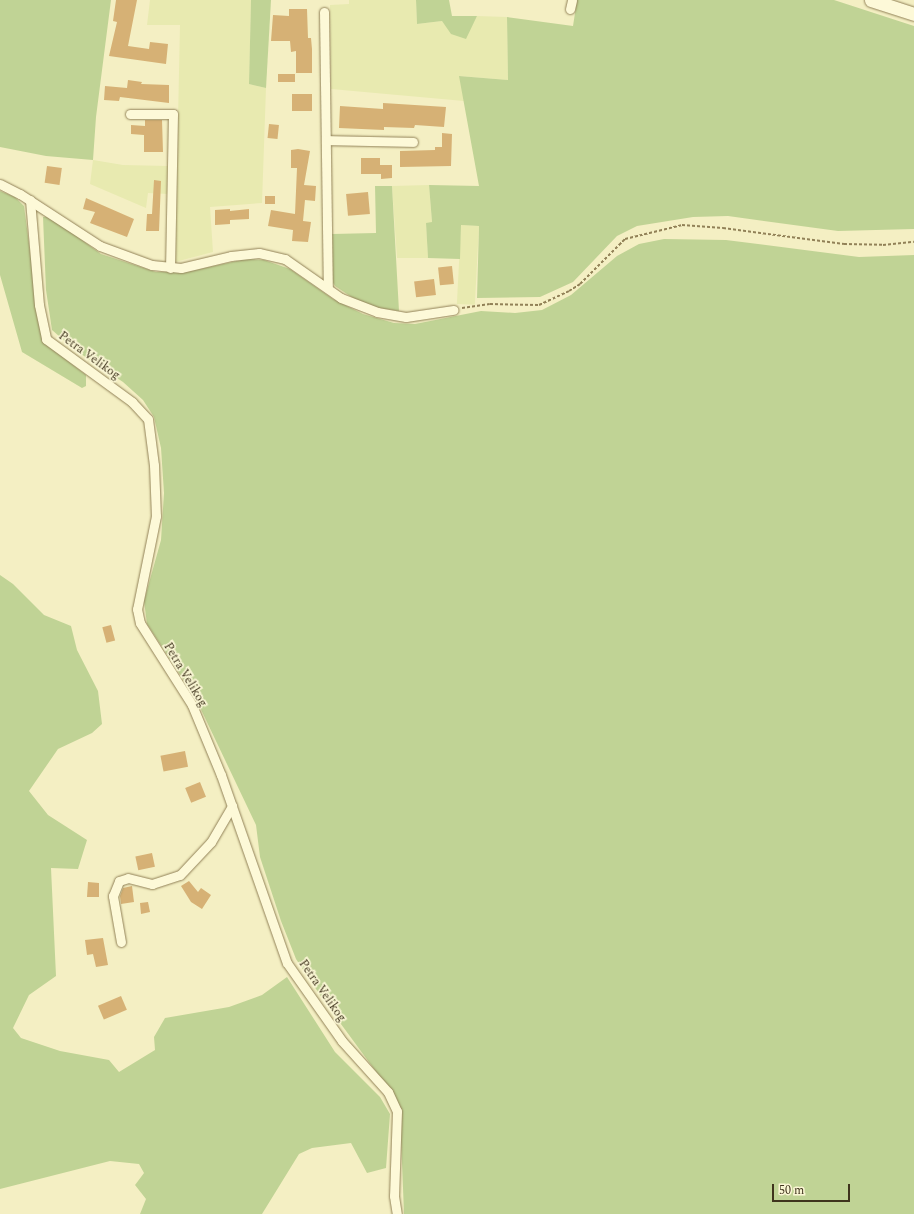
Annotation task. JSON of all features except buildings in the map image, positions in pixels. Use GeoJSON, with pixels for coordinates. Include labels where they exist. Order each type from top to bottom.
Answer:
{"type":"FeatureCollection","features":[{"type":"Feature","properties":{"kind":"street"},"geometry":{"type":"LineString","coordinates":[[871,0],[914,14]]}},
{"type":"Feature","properties":{"kind":"street"},"geometry":{"type":"LineString","coordinates":[[324,12],[328,288]]}},
{"type":"Feature","properties":{"kind":"street"},"geometry":{"type":"LineString","coordinates":[[130,114],[173,114],[170,268]]}},
{"type":"Feature","properties":{"kind":"street"},"geometry":{"type":"LineString","coordinates":[[326,140],[413,142]]}},
{"type":"Feature","properties":{"kind":"street"},"geometry":{"type":"LineString","coordinates":[[0,184],[30,200],[100,246],[152,265],[170,268],[259,253],[285,260],[357,305],[392,315],[419,316],[453,310]]}},
{"type":"Feature","properties":{"kind":"street","name":"Petra Velikog"},"geometry":{"type":"LineString","coordinates":[[30,200],[39,305],[46,340],[132,402],[148,419],[154,465],[156,516],[137,609],[140,623],[192,705],[232,806],[288,963],[342,1041],[388,1092],[397,1111],[394,1196],[397,1214]]}},
{"type":"Feature","properties":{"kind":"street"},"geometry":{"type":"LineString","coordinates":[[121,942],[113,896],[119,881],[128,878],[152,884],[180,875],[211,842],[232,806]]}},
{"type":"Feature","properties":{"kind":"path"},"geometry":{"type":"LineString","coordinates":[[453,310],[490,304],[539,305],[570,291],[580,284],[625,239],[682,225],[723,228],[844,244],[884,245],[914,242]]}},
{"type":"Feature","properties":{"kind":"green space"},"geometry":{"type":"Polygon","coordinates":[[[0,0],[111,0],[96,117],[93,160],[46,156],[0,147],[0,0]]]}},
{"type":"Feature","properties":{"kind":"green space"},"geometry":{"type":"Polygon","coordinates":[[[150,0],[251,0],[249,84],[266,88],[262,203],[210,207],[213,252],[175,262],[180,25],[147,25],[150,0]]]}},
{"type":"Feature","properties":{"kind":"green space"},"geometry":{"type":"Polygon","coordinates":[[[251,0],[271,0],[266,88],[249,84],[251,0]]]}},
{"type":"Feature","properties":{"kind":"green space"},"geometry":{"type":"Polygon","coordinates":[[[349,0],[416,0],[417,24],[442,21],[465,38],[477,16],[507,17],[508,80],[460,76],[464,101],[331,89],[330,5],[349,4],[349,0]]]}},
{"type":"Feature","properties":{"kind":"green space"},"geometry":{"type":"Polygon","coordinates":[[[416,0],[449,0],[452,16],[477,16],[466,39],[451,34],[442,21],[417,24],[416,0]]]}},
{"type":"Feature","properties":{"kind":"green space"},"geometry":{"type":"Polygon","coordinates":[[[577,0],[834,0],[914,26],[914,229],[838,231],[728,216],[693,217],[637,226],[617,236],[573,282],[540,297],[477,298],[479,226],[461,225],[460,259],[428,258],[426,223],[432,222],[429,185],[479,186],[459,76],[508,80],[507,17],[573,26],[577,0]]]}},
{"type":"Feature","properties":{"kind":"green space"},"geometry":{"type":"Polygon","coordinates":[[[93,160],[123,165],[168,166],[168,194],[148,193],[146,208],[90,184],[93,160]]]}},
{"type":"Feature","properties":{"kind":"green space"},"geometry":{"type":"Polygon","coordinates":[[[429,185],[432,223],[426,223],[428,258],[397,258],[392,186],[429,185]]]}},
{"type":"Feature","properties":{"kind":"green space"},"geometry":{"type":"Polygon","coordinates":[[[375,186],[392,186],[399,311],[365,306],[335,286],[332,281],[332,234],[376,233],[375,186]]]}},
{"type":"Feature","properties":{"kind":"green space"},"geometry":{"type":"Polygon","coordinates":[[[0,191],[15,197],[24,206],[42,341],[86,375],[86,386],[82,388],[22,352],[0,275],[0,191]]]}},
{"type":"Feature","properties":{"kind":"green space"},"geometry":{"type":"Polygon","coordinates":[[[49,216],[101,254],[156,272],[191,271],[246,259],[264,260],[290,269],[333,299],[363,314],[394,323],[415,324],[481,311],[515,313],[542,310],[571,295],[617,256],[639,244],[664,239],[726,240],[859,257],[914,255],[914,1214],[404,1214],[400,1111],[391,1092],[324,1001],[296,959],[281,921],[260,857],[256,825],[196,699],[147,624],[144,601],[161,540],[164,493],[161,448],[154,417],[143,400],[123,382],[75,350],[52,330],[46,290],[43,217],[49,216]]]}},
{"type":"Feature","properties":{"kind":"green space"},"geometry":{"type":"Polygon","coordinates":[[[461,225],[479,226],[475,305],[457,304],[461,225]]]}},
{"type":"Feature","properties":{"kind":"green space"},"geometry":{"type":"Polygon","coordinates":[[[0,575],[13,584],[44,615],[71,626],[77,650],[98,691],[102,724],[92,733],[58,749],[29,791],[48,815],[87,840],[78,869],[51,868],[56,976],[29,995],[13,1028],[21,1038],[60,1051],[109,1060],[119,1072],[155,1050],[154,1037],[165,1018],[229,1007],[262,995],[287,977],[335,1052],[380,1097],[390,1114],[386,1168],[367,1173],[351,1143],[312,1148],[299,1154],[262,1214],[140,1214],[146,1199],[135,1185],[144,1173],[139,1164],[110,1161],[0,1189],[0,575]]]}}]}
